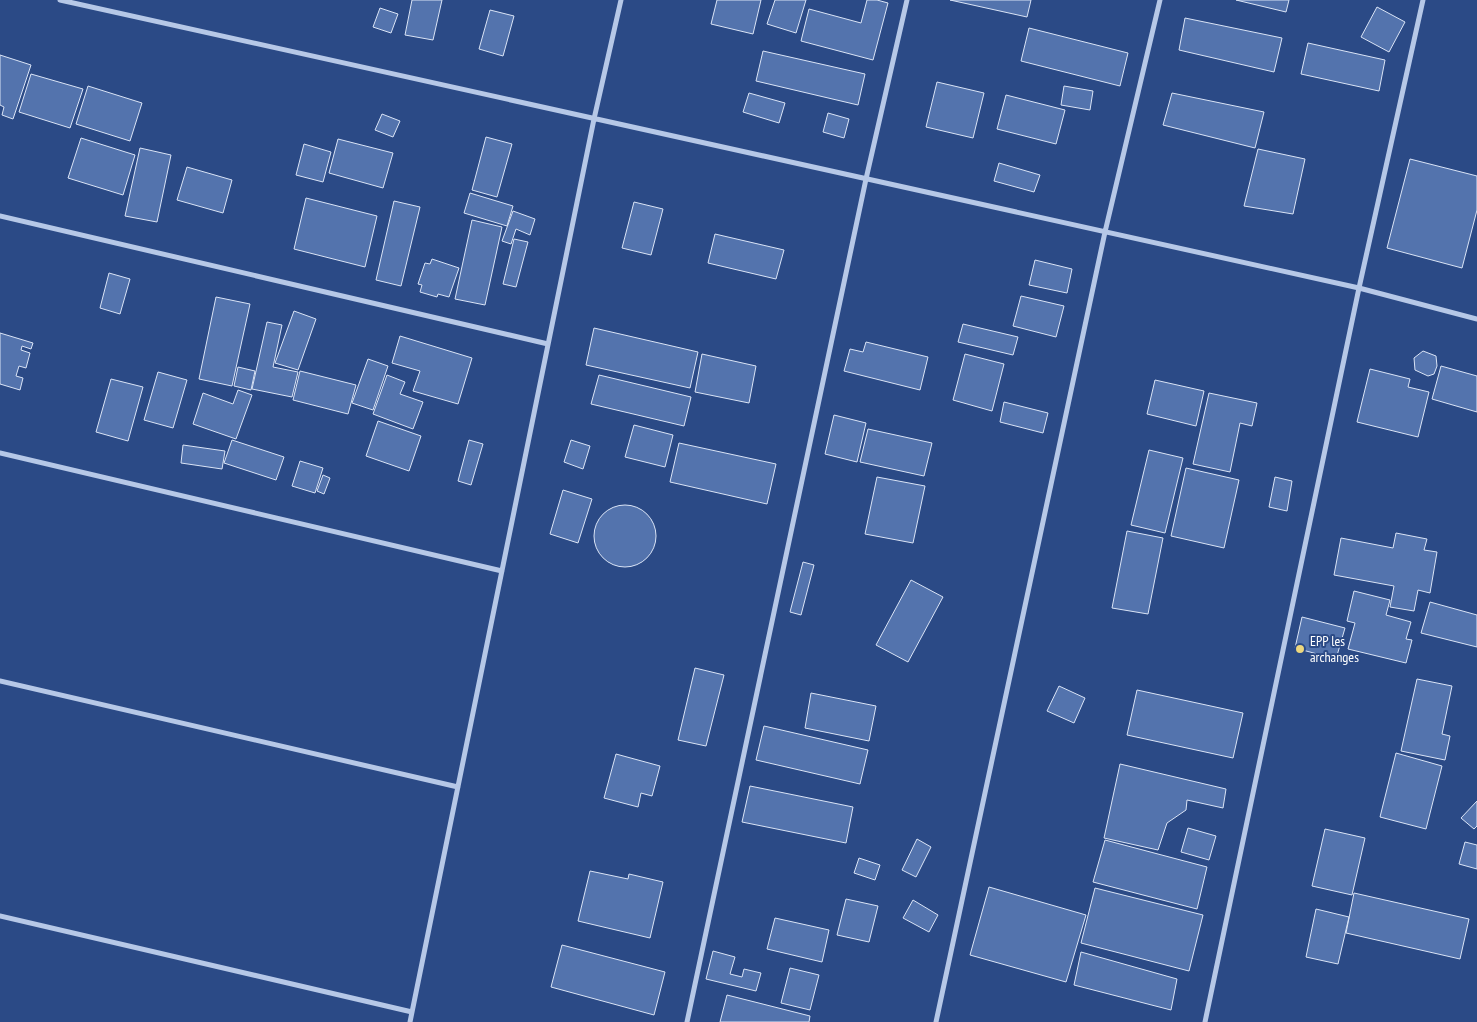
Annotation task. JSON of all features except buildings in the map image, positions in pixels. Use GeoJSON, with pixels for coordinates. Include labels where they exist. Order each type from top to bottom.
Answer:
{"type":"FeatureCollection","features":[{"type":"Feature","properties":{"kind":"street"},"geometry":{"type":"LineString","coordinates":[[60,0],[1359,288],[1477,319]]}},
{"type":"Feature","properties":{"kind":"street"},"geometry":{"type":"LineString","coordinates":[[410,1022],[594,119],[621,0]]}},
{"type":"Feature","properties":{"kind":"street"},"geometry":{"type":"LineString","coordinates":[[687,1022],[866,179],[907,0]]}},
{"type":"Feature","properties":{"kind":"street"},"geometry":{"type":"LineString","coordinates":[[936,1022],[1104,232],[1160,0]]}},
{"type":"Feature","properties":{"kind":"street"},"geometry":{"type":"LineString","coordinates":[[1205,1022],[1359,288],[1423,0]]}},
{"type":"Feature","properties":{"kind":"street"},"geometry":{"type":"LineString","coordinates":[[0,216],[548,344]]}},
{"type":"Feature","properties":{"kind":"street"},"geometry":{"type":"LineString","coordinates":[[0,453],[502,571]]}},
{"type":"Feature","properties":{"kind":"street"},"geometry":{"type":"LineString","coordinates":[[0,681],[458,788]]}},
{"type":"Feature","properties":{"kind":"street"},"geometry":{"type":"LineString","coordinates":[[0,916],[412,1012]]}},
{"type":"Feature","properties":{"kind":"place","name":"EPP les archanges"},"geometry":{"type":"Point","coordinates":[1300,649]}}]}
